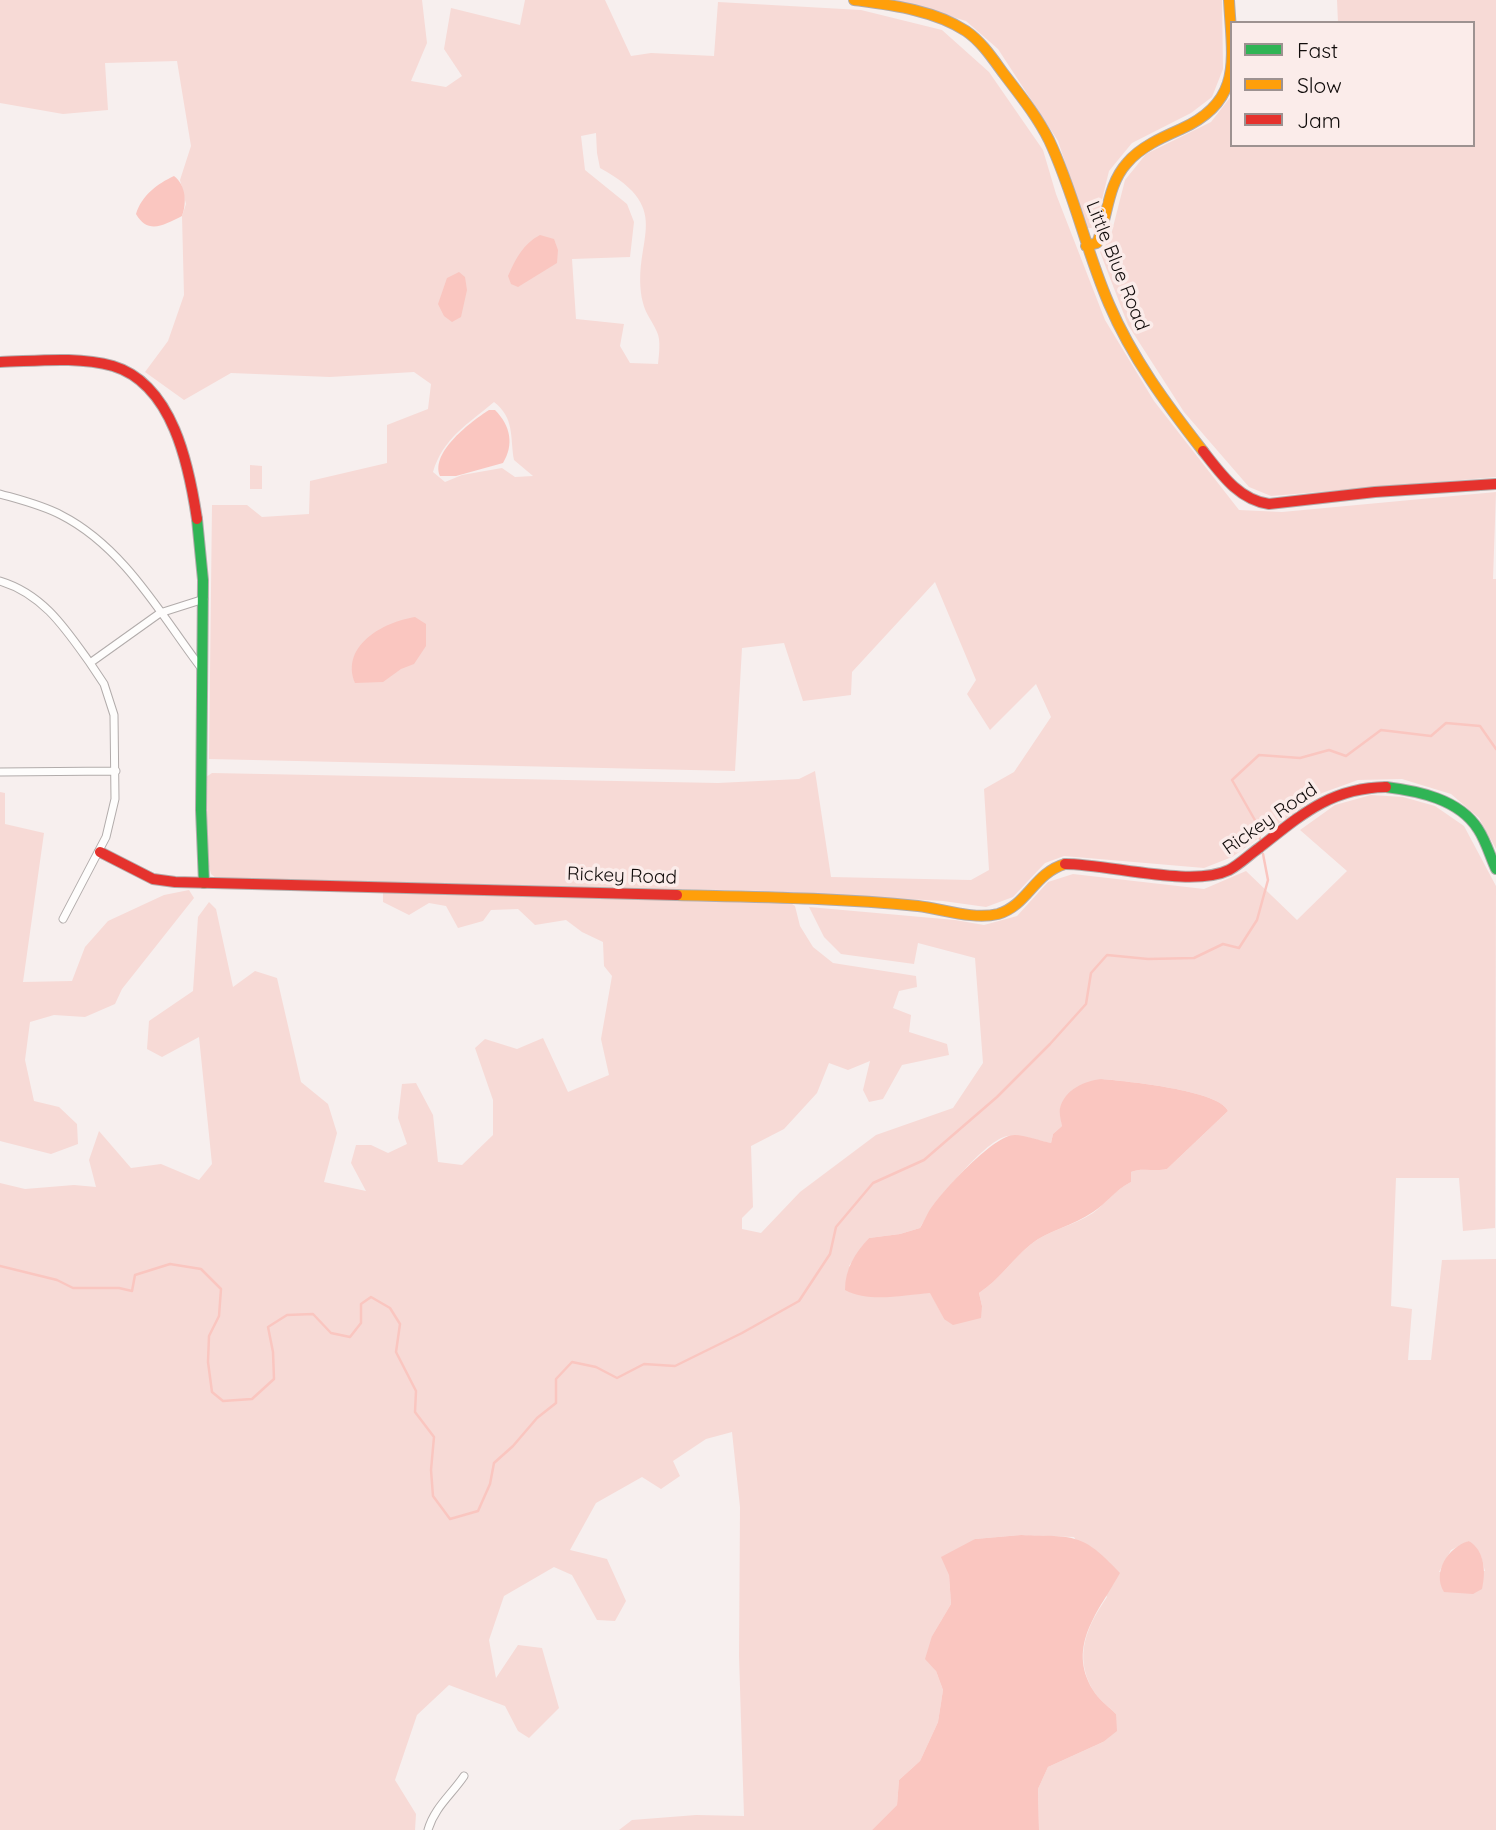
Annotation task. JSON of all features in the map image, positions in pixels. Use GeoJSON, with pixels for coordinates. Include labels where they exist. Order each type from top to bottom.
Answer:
{"type":"FeatureCollection","features":[{"type":"Feature","properties":{"kind":"street","name":"Little Blue Road"},"geometry":{"type":"LineString","coordinates":[[854,0],[887,4],[942,20],[966,31],[992,58],[1026,101],[1048,139],[1063,174],[1086,246],[1118,324],[1162,398],[1204,453],[1239,492],[1253,501],[1269,504],[1375,492],[1496,484]]}},
{"type":"Feature","properties":{"kind":"street"},"geometry":{"type":"LineString","coordinates":[[1229,0],[1230,37]]}},
{"type":"Feature","properties":{"kind":"street"},"geometry":{"type":"LineString","coordinates":[[1086,246],[1097,243],[1102,233],[1112,188],[1125,164],[1146,147],[1209,113],[1222,98],[1230,77]]}},
{"type":"Feature","properties":{"kind":"street"},"geometry":{"type":"LineString","coordinates":[[0,362],[93,363],[120,369],[141,381],[154,394],[184,448],[199,523],[204,599],[204,883]]}},
{"type":"Feature","properties":{"kind":"street"},"geometry":{"type":"LineString","coordinates":[[0,494],[33,503],[63,516],[117,558],[202,670]]}},
{"type":"Feature","properties":{"kind":"street"},"geometry":{"type":"LineString","coordinates":[[0,581],[25,591],[48,609],[104,684],[114,715],[117,784],[113,817],[100,852],[63,919]]}},
{"type":"Feature","properties":{"kind":"street"},"geometry":{"type":"LineString","coordinates":[[90,663],[160,613],[204,599]]}},
{"type":"Feature","properties":{"kind":"street"},"geometry":{"type":"LineString","coordinates":[[0,772],[116,771]]}},
{"type":"Feature","properties":{"kind":"street","name":"Rickey Road"},"geometry":{"type":"LineString","coordinates":[[100,852],[153,879],[204,883],[787,898],[918,906],[985,916],[1011,908],[1042,875],[1064,864],[1200,878],[1214,876],[1229,870],[1331,797],[1375,787],[1407,789],[1425,794],[1457,810],[1474,825],[1496,869]]}},
{"type":"Feature","properties":{"kind":"street"},"geometry":{"type":"LineString","coordinates":[[428,1830],[435,1812],[464,1776]]}},
{"type":"Feature","properties":{"kind":"shaded area"},"geometry":{"type":"Polygon","coordinates":[[[0,0],[422,0],[427,43],[411,81],[446,87],[462,76],[444,49],[451,8],[520,25],[525,0],[605,0],[631,56],[651,53],[714,56],[718,2],[861,10],[942,30],[989,72],[1043,150],[1056,194],[1105,320],[1154,401],[1239,510],[1282,512],[1496,492],[1493,579],[1496,579],[1496,849],[1479,818],[1451,794],[1402,779],[1358,780],[1322,793],[1232,857],[1204,868],[1064,856],[1045,863],[1013,897],[986,907],[943,901],[765,891],[216,878],[211,874],[208,862],[206,777],[212,773],[718,783],[799,779],[815,771],[831,877],[971,880],[989,870],[984,789],[1014,772],[1051,717],[1036,684],[990,730],[967,694],[976,680],[935,582],[852,672],[851,695],[803,701],[784,643],[742,648],[735,771],[209,759],[212,505],[247,505],[262,517],[309,514],[310,481],[387,463],[387,425],[428,409],[431,384],[414,372],[330,377],[231,373],[184,400],[145,372],[168,341],[184,295],[182,216],[186,204],[180,180],[191,146],[177,61],[105,63],[108,110],[63,114],[0,103],[0,0]],[[596,133],[581,136],[585,170],[627,204],[634,222],[630,257],[572,259],[576,319],[624,324],[620,346],[630,363],[658,364],[658,335],[644,307],[640,281],[645,213],[638,199],[624,184],[600,168],[596,133]],[[494,402],[443,450],[433,472],[445,482],[462,475],[502,468],[515,477],[533,476],[514,460],[509,422],[494,402]]]}},
{"type":"Feature","properties":{"kind":"shaded area"},"geometry":{"type":"Polygon","coordinates":[[[895,0],[1222,0],[1223,69],[1212,97],[1191,113],[1132,143],[1109,171],[1095,228],[1087,228],[1058,141],[998,49],[966,21],[895,0]]]}},
{"type":"Feature","properties":{"kind":"shaded area"},"geometry":{"type":"Polygon","coordinates":[[[1337,0],[1496,0],[1496,477],[1271,496],[1249,487],[1184,412],[1128,325],[1100,252],[1110,239],[1125,180],[1146,154],[1211,122],[1230,98],[1230,147],[1475,147],[1475,21],[1338,21],[1337,0]]]}},
{"type":"Feature","properties":{"kind":"shaded area"},"geometry":{"type":"Polygon","coordinates":[[[174,176],[181,184],[184,194],[182,216],[157,226],[146,224],[136,214],[142,201],[156,187],[174,176]]]}},
{"type":"Feature","properties":{"kind":"shaded area"},"geometry":{"type":"Polygon","coordinates":[[[540,235],[554,239],[558,250],[557,263],[518,287],[511,284],[508,276],[517,257],[540,235]]]}},
{"type":"Feature","properties":{"kind":"shaded area"},"geometry":{"type":"Polygon","coordinates":[[[459,272],[465,277],[467,290],[461,317],[452,322],[444,316],[438,304],[447,278],[459,272]]]}},
{"type":"Feature","properties":{"kind":"shaded area"},"geometry":{"type":"Polygon","coordinates":[[[489,410],[495,410],[505,422],[509,436],[509,449],[503,463],[456,476],[440,476],[441,457],[447,447],[463,429],[489,410]]]}},
{"type":"Feature","properties":{"kind":"shaded area"},"geometry":{"type":"Polygon","coordinates":[[[250,465],[262,466],[262,489],[250,489],[250,465]]]}},
{"type":"Feature","properties":{"kind":"shaded area"},"geometry":{"type":"Polygon","coordinates":[[[415,617],[426,624],[426,646],[414,664],[401,669],[383,682],[355,683],[352,670],[354,658],[367,638],[390,624],[415,617]]]}},
{"type":"Feature","properties":{"kind":"shaded area"},"geometry":{"type":"Polygon","coordinates":[[[0,792],[5,793],[5,824],[44,833],[23,982],[72,981],[85,947],[108,921],[164,895],[189,890],[194,898],[122,989],[115,1004],[85,1017],[54,1015],[30,1022],[25,1060],[34,1101],[59,1107],[77,1124],[78,1144],[51,1154],[0,1141],[0,792]]]}},
{"type":"Feature","properties":{"kind":"shaded area"},"geometry":{"type":"Polygon","coordinates":[[[1371,795],[1403,797],[1435,806],[1464,826],[1496,886],[1495,1228],[1463,1231],[1459,1178],[1396,1178],[1391,1306],[1412,1309],[1408,1360],[1431,1360],[1442,1260],[1496,1259],[1496,1830],[1039,1830],[1038,1789],[1048,1767],[1103,1742],[1116,1714],[1095,1693],[1087,1677],[1083,1653],[1089,1630],[1107,1597],[1074,1537],[1021,1535],[975,1539],[949,1575],[951,1604],[932,1636],[936,1671],[943,1690],[938,1722],[920,1761],[899,1780],[897,1805],[872,1830],[619,1830],[632,1820],[696,1815],[744,1816],[739,1656],[740,1507],[732,1432],[706,1439],[673,1461],[680,1476],[661,1489],[642,1477],[596,1503],[570,1550],[607,1559],[626,1601],[615,1621],[597,1620],[572,1575],[554,1567],[504,1596],[489,1640],[496,1678],[518,1645],[542,1648],[559,1708],[529,1738],[518,1731],[505,1706],[449,1685],[417,1715],[395,1780],[416,1814],[415,1830],[0,1830],[0,1183],[25,1189],[74,1185],[96,1187],[89,1160],[99,1131],[131,1168],[161,1164],[199,1180],[212,1164],[199,1037],[162,1057],[147,1049],[149,1021],[193,991],[198,917],[209,902],[216,909],[233,987],[255,971],[277,978],[301,1082],[328,1104],[337,1133],[324,1182],[366,1191],[351,1163],[356,1145],[371,1145],[388,1153],[407,1144],[398,1118],[402,1084],[416,1083],[433,1115],[438,1162],[462,1165],[493,1135],[493,1100],[475,1048],[485,1039],[517,1049],[543,1038],[568,1092],[609,1075],[601,1039],[612,976],[604,966],[603,942],[582,932],[566,920],[535,925],[518,909],[491,910],[483,921],[458,928],[446,906],[429,903],[409,915],[383,902],[383,893],[791,903],[795,906],[800,926],[813,947],[833,963],[916,976],[917,987],[899,991],[893,1008],[911,1015],[909,1032],[947,1044],[949,1055],[902,1065],[883,1099],[869,1102],[863,1090],[870,1061],[848,1070],[829,1063],[817,1093],[784,1129],[751,1146],[753,1207],[742,1218],[742,1229],[761,1233],[800,1192],[876,1135],[953,1108],[983,1063],[975,958],[918,943],[914,964],[841,954],[824,937],[809,907],[984,925],[1017,916],[1048,882],[1073,874],[1204,889],[1246,871],[1297,920],[1347,871],[1300,830],[1335,805],[1371,795]],[[1101,1079],[1060,1108],[1062,1126],[1053,1134],[1051,1143],[1012,1136],[997,1141],[959,1176],[920,1228],[869,1238],[849,1266],[931,1293],[944,1319],[982,1306],[979,1293],[1030,1245],[1093,1213],[1131,1182],[1131,1172],[1167,1169],[1228,1111],[1208,1097],[1190,1092],[1101,1079]],[[1469,1541],[1451,1550],[1439,1572],[1485,1571],[1481,1556],[1469,1541]]]}},
{"type":"Feature","properties":{"kind":"shaded area"},"geometry":{"type":"Polygon","coordinates":[[[1101,1079],[1190,1092],[1208,1097],[1228,1111],[1167,1169],[1131,1172],[1131,1182],[1098,1208],[1030,1245],[979,1293],[981,1318],[953,1325],[944,1319],[930,1293],[876,1297],[845,1290],[852,1262],[869,1238],[920,1228],[940,1196],[984,1152],[1006,1137],[1019,1135],[1051,1143],[1053,1134],[1062,1126],[1060,1108],[1066,1096],[1082,1084],[1101,1079]]]}},
{"type":"Feature","properties":{"kind":"shaded area"},"geometry":{"type":"Polygon","coordinates":[[[1021,1535],[1077,1539],[1096,1550],[1120,1573],[1088,1629],[1083,1658],[1093,1690],[1116,1714],[1117,1731],[1103,1742],[1048,1767],[1038,1789],[1039,1830],[872,1830],[897,1805],[899,1780],[920,1761],[938,1722],[943,1690],[936,1671],[925,1659],[932,1636],[951,1604],[949,1575],[941,1557],[975,1539],[1021,1535]]]}},
{"type":"Feature","properties":{"kind":"shaded area"},"geometry":{"type":"Polygon","coordinates":[[[1469,1541],[1478,1550],[1483,1562],[1482,1589],[1473,1594],[1444,1592],[1440,1576],[1444,1561],[1461,1544],[1469,1541]]]}},
{"type":"Feature","properties":{"kind":"waterway"},"geometry":{"type":"LineString","coordinates":[[1260,839],[1256,822],[1232,780],[1259,755],[1300,758],[1329,750],[1346,756],[1381,730],[1431,736],[1446,723],[1480,726],[1496,749]]}},
{"type":"Feature","properties":{"kind":"waterway"},"geometry":{"type":"LineString","coordinates":[[0,1266],[57,1280],[73,1288],[119,1288],[132,1291],[135,1275],[170,1264],[201,1269],[221,1289],[219,1316],[209,1336],[208,1362],[212,1392],[223,1401],[252,1399],[274,1379],[273,1352],[268,1327],[287,1315],[313,1314],[331,1333],[350,1337],[361,1323],[361,1304],[371,1297],[390,1308],[400,1324],[396,1352],[416,1391],[415,1412],[434,1437],[431,1470],[433,1496],[450,1519],[478,1511],[490,1484],[494,1463],[537,1418],[556,1403],[556,1379],[572,1362],[596,1367],[617,1378],[644,1364],[675,1366],[799,1301],[830,1254],[836,1227],[873,1183],[924,1160],[997,1097],[1086,1004],[1091,973],[1107,955],[1148,959],[1194,958],[1223,944],[1239,948],[1257,920],[1268,880],[1263,854]]}},
{"type":"Feature","properties":{"kind":"traffic: fast"},"geometry":{"type":"LineString","coordinates":[[197,519],[203,580],[201,810],[204,883]]}},
{"type":"Feature","properties":{"kind":"traffic: fast"},"geometry":{"type":"LineString","coordinates":[[1386,787],[1437,798],[1460,810],[1478,829],[1496,869]]}},
{"type":"Feature","properties":{"kind":"traffic: slow"},"geometry":{"type":"LineString","coordinates":[[854,0],[940,18],[966,31],[991,57],[1034,114],[1049,140],[1101,284],[1128,343],[1164,399],[1203,451]]}},
{"type":"Feature","properties":{"kind":"traffic: slow"},"geometry":{"type":"LineString","coordinates":[[1229,0],[1231,21]]}},
{"type":"Feature","properties":{"kind":"traffic: slow"},"geometry":{"type":"LineString","coordinates":[[1086,246],[1097,243],[1115,181],[1127,163],[1152,143],[1201,118],[1216,105],[1230,76]]}},
{"type":"Feature","properties":{"kind":"traffic: slow"},"geometry":{"type":"LineString","coordinates":[[677,895],[858,901],[988,916],[1008,910],[1046,874],[1065,864]]}},
{"type":"Feature","properties":{"kind":"traffic: jam"},"geometry":{"type":"LineString","coordinates":[[0,362],[85,361],[113,366],[134,376],[164,408],[174,429],[189,475],[197,519]]}},
{"type":"Feature","properties":{"kind":"traffic: jam"},"geometry":{"type":"LineString","coordinates":[[1203,451],[1240,492],[1258,502],[1269,504],[1375,492],[1496,484]]}},
{"type":"Feature","properties":{"kind":"traffic: jam"},"geometry":{"type":"LineString","coordinates":[[1065,864],[1172,876],[1213,875],[1237,865],[1303,814],[1332,798],[1348,792],[1386,787]]}},
{"type":"Feature","properties":{"kind":"traffic: jam"},"geometry":{"type":"LineString","coordinates":[[100,852],[153,879],[175,882],[677,895]]}}]}
